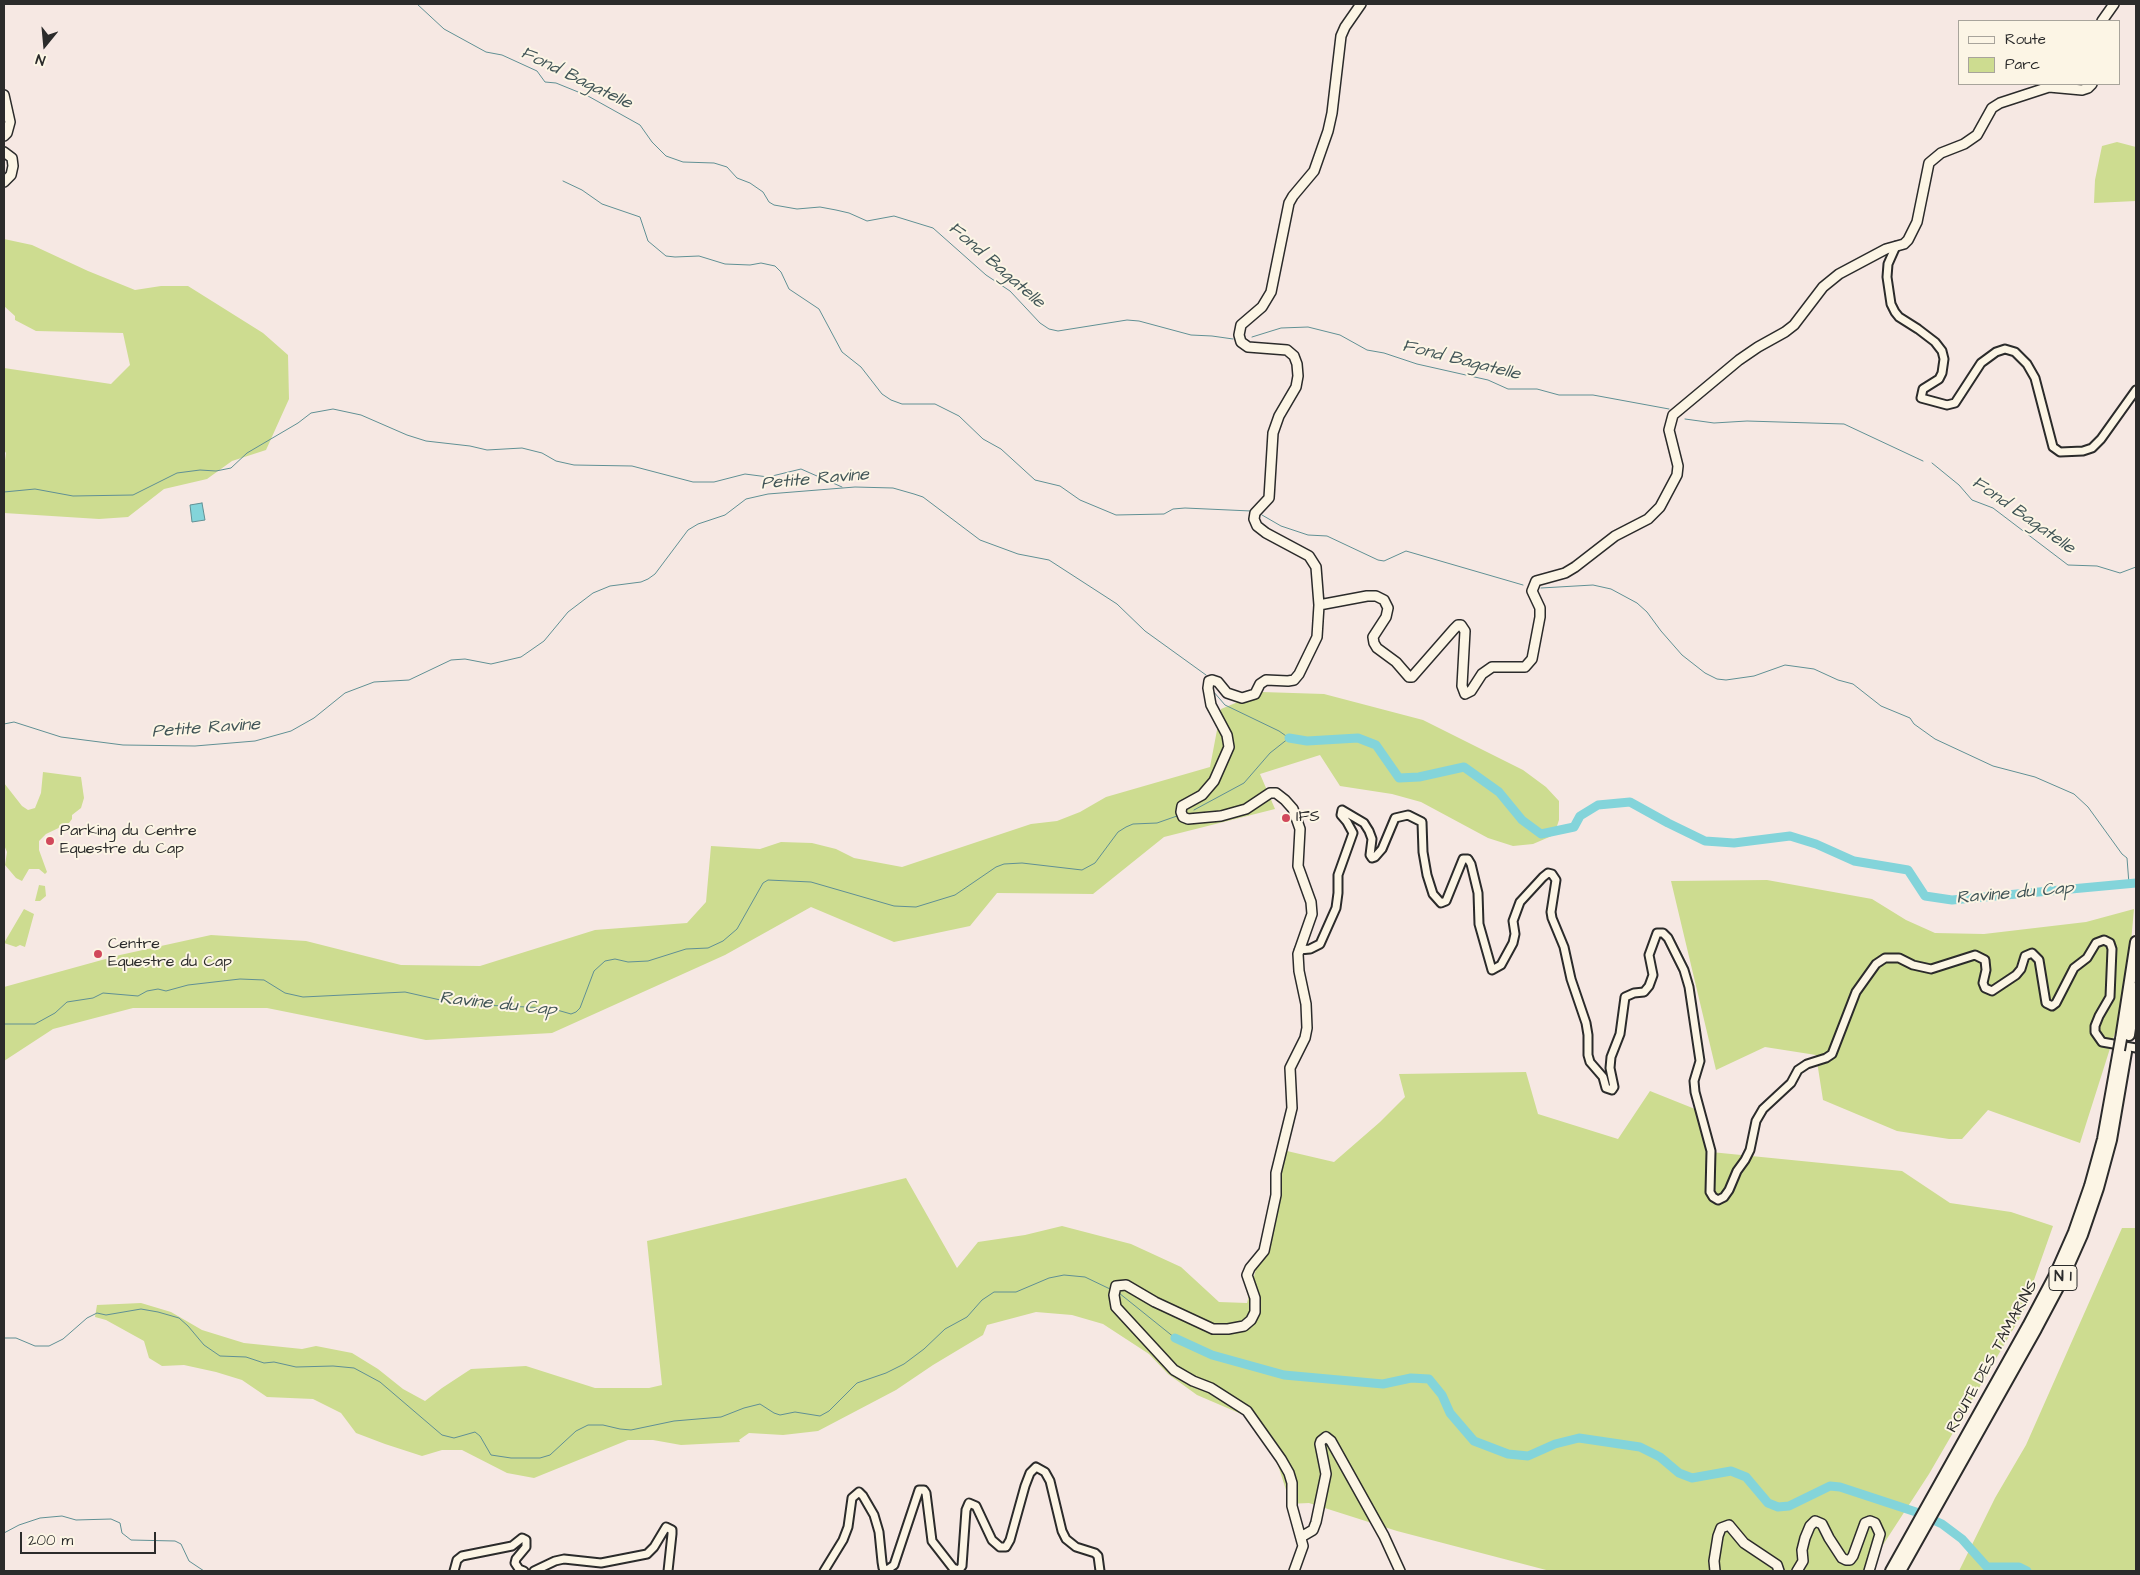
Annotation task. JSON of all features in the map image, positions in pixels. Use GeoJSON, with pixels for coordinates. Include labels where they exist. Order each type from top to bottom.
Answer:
{"type":"FeatureCollection","features":[{"type":"Feature","properties":{"kind":"highway","name":"ROUTE DES TAMARINS"},"geometry":{"type":"LineString","coordinates":[[2126,1046],[2136,942]]}},
{"type":"Feature","properties":{"kind":"highway","name":"ROUTE DES TAMARINS"},"geometry":{"type":"LineString","coordinates":[[1900,1571],[1915,1537],[2036,1329],[2062,1280],[2082,1235],[2098,1188],[2111,1140],[2136,988]]}},
{"type":"Feature","properties":{"kind":"highway","name":"ROUTE DES TAMARINS"},"geometry":{"type":"LineString","coordinates":[[1891,1571],[1915,1537]]}},
{"type":"Feature","properties":{"kind":"main road"},"geometry":{"type":"LineString","coordinates":[[1294,1571],[1303,1546],[1292,1506],[1292,1483],[1289,1473],[1247,1410],[1211,1388],[1193,1381],[1174,1370],[1116,1307],[1114,1292],[1120,1284],[1126,1284],[1155,1302],[1213,1329],[1237,1329],[1244,1326],[1251,1320],[1256,1304],[1247,1276],[1250,1268],[1264,1251],[1276,1195],[1276,1173],[1292,1108],[1290,1068],[1307,1028],[1306,1004],[1299,971],[1299,950],[1312,914],[1312,908],[1298,866],[1300,829],[1293,810],[1276,794],[1270,793],[1246,809],[1221,816],[1188,819],[1183,817],[1181,812],[1182,806],[1202,795],[1214,781],[1229,747],[1227,734],[1211,705],[1208,688],[1209,681],[1218,682],[1227,692],[1242,698],[1256,694],[1260,684],[1266,680],[1294,680],[1299,674],[1317,637],[1319,605],[1316,567],[1309,556],[1266,534],[1257,526],[1254,519],[1255,513],[1269,498],[1275,425],[1294,392],[1298,376],[1296,359],[1287,350],[1248,347],[1239,338],[1241,325],[1262,307],[1268,298],[1274,282],[1289,203],[1314,171],[1328,131],[1332,113],[1341,36],[1345,27],[1362,4]]}},
{"type":"Feature","properties":{"kind":"main road"},"geometry":{"type":"LineString","coordinates":[[2103,20],[2114,4]]}},
{"type":"Feature","properties":{"kind":"main road"},"geometry":{"type":"LineString","coordinates":[[1319,605],[1367,596],[1376,596],[1384,600],[1388,608],[1386,617],[1373,637],[1374,643],[1377,648],[1396,662],[1409,677],[1412,677],[1454,629],[1461,625],[1465,631],[1462,686],[1465,694],[1471,691],[1482,674],[1492,667],[1525,667],[1532,659],[1540,617],[1540,608],[1532,591],[1536,581],[1564,573],[1575,567],[1615,536],[1648,519],[1660,507],[1677,475],[1678,466],[1669,430],[1673,414],[1739,360],[1786,332],[1823,288],[1839,274],[1886,249],[1908,240],[1916,228],[1929,163],[1941,153],[1964,144],[1977,135],[1992,108],[2000,103],[2049,87],[2082,90],[2091,85]]}},
{"type":"Feature","properties":{"kind":"main road"},"geometry":{"type":"LineString","coordinates":[[4,95],[10,122],[4,136]]}},
{"type":"Feature","properties":{"kind":"main road"},"geometry":{"type":"LineString","coordinates":[[4,152],[12,158],[13,166],[11,175],[4,182]]}},
{"type":"Feature","properties":{"kind":"main road"},"geometry":{"type":"LineString","coordinates":[[1301,1537],[1313,1530],[1316,1522],[1326,1474],[1320,1444],[1326,1438],[1332,1441],[1384,1536],[1400,1571]]}},
{"type":"Feature","properties":{"kind":"main road"},"geometry":{"type":"LineString","coordinates":[[1797,1571],[1803,1561],[1802,1550],[1805,1538],[1810,1526],[1815,1521],[1822,1524],[1842,1558],[1850,1560],[1865,1523],[1870,1521],[1875,1523],[1880,1534],[1869,1571]]}},
{"type":"Feature","properties":{"kind":"main road"},"geometry":{"type":"LineString","coordinates":[[1715,1571],[1714,1561],[1718,1536],[1721,1528],[1729,1525],[1744,1543],[1777,1565],[1779,1571]]}},
{"type":"Feature","properties":{"kind":"street"},"geometry":{"type":"LineString","coordinates":[[1896,246],[1888,264],[1887,277],[1891,304],[1899,317],[1935,342],[1942,351],[1944,359],[1939,379],[1923,390],[1921,398],[1947,405],[1955,403],[1981,363],[1996,352],[2005,349],[2015,352],[2027,364],[2035,378],[2053,447],[2060,452],[2092,448],[2101,439],[2136,390]]}},
{"type":"Feature","properties":{"kind":"street"},"geometry":{"type":"LineString","coordinates":[[1299,950],[1310,949],[1320,944],[1336,908],[1338,875],[1353,833],[1341,815],[1342,810],[1364,823],[1370,831],[1372,839],[1370,855],[1372,858],[1382,849],[1394,818],[1408,815],[1422,822],[1423,852],[1427,875],[1433,894],[1441,903],[1446,901],[1463,859],[1468,859],[1478,893],[1479,924],[1492,970],[1501,965],[1513,943],[1515,934],[1513,921],[1520,902],[1544,877],[1552,874],[1556,880],[1551,912],[1552,918],[1564,947],[1571,980],[1586,1023],[1588,1055],[1590,1062],[1603,1077],[1606,1088],[1612,1090],[1614,1086],[1610,1068],[1611,1057],[1620,1034],[1625,997],[1634,993],[1644,992],[1649,986],[1652,975],[1649,955],[1657,933],[1663,933],[1676,952],[1689,987],[1700,1061],[1694,1080],[1695,1092],[1711,1151],[1710,1192],[1718,1200],[1724,1197],[1750,1150],[1756,1121],[1763,1109],[1791,1083],[1798,1070],[1807,1064],[1832,1054],[1856,992],[1869,972],[1885,958],[1899,958],[1913,965],[1931,968],[1976,955],[1985,960],[1985,988],[1992,991],[2016,975],[2021,968],[2025,956],[2032,952],[2039,960],[2046,1003],[2052,1006],[2056,1003],[2074,968],[2087,958],[2096,942],[2104,940],[2110,943],[2112,949],[2110,997],[2097,1021],[2095,1032],[2102,1042],[2126,1046]]}},
{"type":"Feature","properties":{"kind":"street"},"geometry":{"type":"LineString","coordinates":[[824,1571],[843,1540],[848,1527],[852,1498],[859,1492],[864,1496],[874,1515],[883,1568],[887,1570],[894,1565],[919,1490],[924,1490],[926,1493],[932,1541],[952,1568],[959,1570],[962,1567],[966,1510],[969,1503],[976,1506],[992,1540],[1002,1548],[1006,1547],[1010,1540],[1027,1480],[1030,1473],[1036,1467],[1045,1472],[1050,1481],[1062,1531],[1066,1539],[1076,1547],[1096,1554],[1100,1571]]}},
{"type":"Feature","properties":{"kind":"street"},"geometry":{"type":"LineString","coordinates":[[534,1571],[564,1559],[601,1563],[644,1555],[652,1549],[666,1527],[669,1528],[672,1534],[668,1571]]}},
{"type":"Feature","properties":{"kind":"street"},"geometry":{"type":"LineString","coordinates":[[454,1571],[457,1560],[462,1556],[512,1546],[522,1538],[526,1540],[526,1547],[515,1563],[519,1569],[524,1571]]}},
{"type":"Feature","properties":{"kind":"green space"},"geometry":{"type":"Polygon","coordinates":[[[2117,142],[2136,147],[2136,201],[2094,203],[2095,180],[2102,146],[2117,142]]]}},
{"type":"Feature","properties":{"kind":"green space"},"geometry":{"type":"Polygon","coordinates":[[[4,239],[32,245],[135,290],[161,286],[188,286],[263,333],[288,355],[289,399],[266,450],[232,461],[207,479],[164,489],[128,517],[99,519],[4,513],[6,453],[4,450],[4,368],[111,384],[130,365],[123,333],[36,331],[15,320],[15,316],[4,306],[4,239]]]}},
{"type":"Feature","properties":{"kind":"green space"},"geometry":{"type":"Polygon","coordinates":[[[1262,692],[1324,694],[1423,720],[1523,770],[1546,787],[1559,801],[1559,820],[1554,835],[1533,844],[1513,846],[1488,838],[1421,802],[1392,794],[1340,786],[1320,755],[1260,774],[1275,809],[1164,837],[1093,894],[997,893],[970,926],[894,942],[811,907],[725,955],[552,1033],[426,1040],[267,1008],[133,1008],[53,1029],[4,1061],[4,987],[120,955],[211,935],[306,941],[401,965],[480,966],[595,930],[687,923],[706,902],[711,846],[760,849],[781,842],[812,843],[836,849],[854,858],[902,867],[1031,824],[1057,821],[1080,812],[1106,797],[1210,767],[1221,709],[1262,692]]]}},
{"type":"Feature","properties":{"kind":"green space"},"geometry":{"type":"Polygon","coordinates":[[[43,772],[81,777],[84,798],[81,808],[72,815],[69,823],[46,834],[39,841],[39,850],[47,872],[45,874],[39,869],[29,869],[22,881],[16,878],[5,865],[7,852],[4,845],[4,783],[22,806],[28,810],[35,808],[41,793],[43,772]]]}},
{"type":"Feature","properties":{"kind":"green space"},"geometry":{"type":"Polygon","coordinates":[[[1767,880],[1872,899],[1906,920],[1935,933],[1984,934],[2086,922],[2134,909],[2126,998],[2080,1143],[1988,1110],[1962,1139],[1949,1139],[1897,1131],[1823,1100],[1816,1055],[1765,1047],[1716,1070],[1671,881],[1767,880]]]}},
{"type":"Feature","properties":{"kind":"green space"},"geometry":{"type":"Polygon","coordinates":[[[39,885],[45,886],[46,896],[40,901],[35,901],[39,885]]]}},
{"type":"Feature","properties":{"kind":"green space"},"geometry":{"type":"Polygon","coordinates":[[[24,909],[34,914],[25,947],[20,945],[16,947],[4,943],[24,909]]]}},
{"type":"Feature","properties":{"kind":"green space"},"geometry":{"type":"Polygon","coordinates":[[[1526,1072],[1538,1114],[1618,1139],[1650,1091],[1695,1109],[1711,1152],[1902,1171],[1950,1203],[2011,1212],[2053,1226],[2022,1314],[1929,1474],[1866,1571],[1550,1571],[1397,1531],[1309,1503],[1287,1504],[1288,1496],[1276,1459],[1246,1416],[1197,1395],[1168,1374],[1149,1354],[1103,1324],[1072,1315],[1036,1312],[987,1325],[983,1335],[896,1390],[818,1431],[783,1435],[749,1433],[739,1440],[740,1442],[681,1445],[653,1440],[628,1440],[534,1478],[507,1473],[462,1450],[442,1450],[422,1456],[385,1444],[356,1433],[341,1413],[313,1399],[267,1397],[242,1380],[216,1372],[184,1365],[162,1366],[149,1358],[144,1341],[106,1320],[95,1317],[97,1305],[141,1303],[171,1312],[202,1330],[244,1343],[302,1349],[316,1346],[352,1353],[378,1369],[403,1389],[425,1401],[471,1369],[526,1366],[595,1388],[649,1388],[662,1385],[647,1241],[906,1178],[957,1268],[978,1242],[1025,1235],[1062,1226],[1131,1244],[1181,1267],[1219,1302],[1247,1303],[1287,1151],[1334,1162],[1380,1122],[1405,1097],[1399,1074],[1526,1072]]]}},
{"type":"Feature","properties":{"kind":"green space"},"geometry":{"type":"Polygon","coordinates":[[[2122,1228],[2136,1228],[2136,1571],[1959,1571],[1995,1498],[2026,1445],[2122,1228]]]}},
{"type":"Feature","properties":{"kind":"water"},"geometry":{"type":"Polygon","coordinates":[[[202,503],[205,520],[192,522],[190,505],[202,503]]]}},
{"type":"Feature","properties":{"kind":"waterway","name":"Fond Bagatelle"},"geometry":{"type":"LineString","coordinates":[[417,4],[444,29],[486,52],[502,55],[537,71],[545,82],[556,83],[588,96],[640,125],[652,142],[666,156],[683,162],[714,163],[727,167],[737,178],[750,183],[763,192],[769,202],[774,205],[797,209],[820,207],[849,213],[867,221],[894,216],[933,228],[986,275],[1010,291],[1040,323],[1049,329],[1058,331],[1127,320],[1139,321],[1191,335],[1233,339]]}},
{"type":"Feature","properties":{"kind":"waterway"},"geometry":{"type":"LineString","coordinates":[[563,181],[582,190],[602,204],[640,217],[648,241],[666,256],[699,256],[725,264],[750,265],[761,263],[775,266],[781,272],[789,289],[819,309],[842,352],[861,367],[882,394],[902,404],[935,404],[959,416],[983,439],[1001,449],[1035,480],[1060,486],[1080,500],[1116,515],[1164,514],[1173,509],[1185,508],[1251,511]]}},
{"type":"Feature","properties":{"kind":"waterway","name":"Fond Bagatelle"},"geometry":{"type":"LineString","coordinates":[[1252,337],[1281,328],[1308,327],[1340,335],[1367,350],[1384,353],[1417,364],[1488,380],[1508,389],[1537,389],[1559,395],[1593,395],[1669,409]]}},
{"type":"Feature","properties":{"kind":"waterway"},"geometry":{"type":"LineString","coordinates":[[4,492],[35,489],[73,496],[133,495],[177,473],[200,470],[216,471],[231,468],[247,453],[298,423],[311,413],[333,409],[361,415],[426,441],[487,450],[522,448],[542,453],[556,461],[574,465],[632,466],[693,482],[714,482],[745,474],[768,477],[801,469],[842,487]]}},
{"type":"Feature","properties":{"kind":"waterway","name":"Fond Bagatelle"},"geometry":{"type":"LineString","coordinates":[[1685,419],[1714,423],[1747,421],[1844,424],[1923,461]]}},
{"type":"Feature","properties":{"kind":"waterway","name":"Fond Bagatelle"},"geometry":{"type":"LineString","coordinates":[[1932,463],[1959,485],[1972,500],[1993,508],[2068,565],[2097,566],[2120,573],[2136,567]]}},
{"type":"Feature","properties":{"kind":"waterway","name":"Petite Ravine"},"geometry":{"type":"LineString","coordinates":[[4,724],[14,722],[61,737],[123,745],[195,746],[255,741],[291,731],[314,718],[345,693],[374,682],[409,680],[451,660],[465,659],[491,664],[521,657],[544,641],[568,612],[593,593],[610,586],[641,582],[648,579],[655,574],[688,530],[698,524],[725,515],[746,499],[768,494],[855,487],[893,488],[923,497],[980,540],[1018,554],[1049,560],[1117,604],[1145,631],[1206,675]]}},
{"type":"Feature","properties":{"kind":"waterway"},"geometry":{"type":"LineString","coordinates":[[1262,515],[1281,526],[1308,535],[1327,536],[1378,560],[1384,561],[1406,551],[1523,585]]}},
{"type":"Feature","properties":{"kind":"waterway"},"geometry":{"type":"LineString","coordinates":[[1541,588],[1593,585],[1611,589],[1637,603],[1647,612],[1682,655],[1705,673],[1717,679],[1726,680],[1754,676],[1785,665],[1814,669],[1838,680],[1853,684],[1881,706],[1910,718],[1914,724],[1935,739],[1993,766],[2035,777],[2074,794],[2088,807],[2122,854],[2127,858],[2129,884]]}},
{"type":"Feature","properties":{"kind":"waterway","name":"Ravine du Cap"},"geometry":{"type":"LineString","coordinates":[[1194,810],[1244,783],[1270,753],[1289,738],[1279,731],[1225,705],[1213,691]]}},
{"type":"Feature","properties":{"kind":"waterway","name":"Ravine du Cap"},"geometry":{"type":"LineString","coordinates":[[1289,738],[1307,741],[1358,738],[1376,745],[1399,778],[1419,777],[1464,767],[1499,792],[1522,820],[1541,834],[1574,827],[1580,816],[1598,805],[1630,802],[1705,841],[1734,843],[1790,836],[1816,844],[1854,861],[1908,870],[1925,896],[1952,900],[2136,883]]}},
{"type":"Feature","properties":{"kind":"waterway","name":"Ravine du Cap"},"geometry":{"type":"LineString","coordinates":[[4,1024],[35,1024],[55,1013],[67,1002],[93,998],[103,993],[138,996],[147,991],[158,989],[166,991],[188,985],[240,979],[264,980],[285,993],[303,997],[405,992],[458,1004],[550,1008],[571,1014],[580,1008],[594,971],[605,961],[615,959],[628,962],[648,961],[686,949],[708,948],[723,941],[737,929],[763,883],[768,880],[811,882],[894,906],[916,907],[955,895],[996,867],[1004,864],[1022,863],[1082,870],[1095,863],[1118,832],[1126,827],[1133,824],[1157,823],[1177,816]]}},
{"type":"Feature","properties":{"kind":"waterway"},"geometry":{"type":"LineString","coordinates":[[4,1338],[16,1338],[35,1346],[49,1346],[63,1339],[87,1318],[97,1313],[106,1315],[141,1309],[158,1312],[179,1318],[204,1345],[220,1356],[246,1357],[264,1363],[274,1362],[296,1367],[333,1366],[354,1368],[380,1382],[442,1435],[454,1438],[475,1432],[480,1436],[491,1455],[511,1458],[540,1458],[550,1455],[576,1431],[588,1425],[603,1425],[631,1430],[674,1421],[721,1417],[760,1404],[780,1415],[795,1412],[820,1416],[829,1411],[857,1383],[886,1373],[904,1364],[924,1349],[945,1329],[967,1317],[982,1300],[994,1292],[1016,1292],[1049,1278],[1064,1275],[1085,1277],[1110,1289]]}},
{"type":"Feature","properties":{"kind":"waterway"},"geometry":{"type":"LineString","coordinates":[[1119,1293],[1175,1338]]}},
{"type":"Feature","properties":{"kind":"waterway"},"geometry":{"type":"LineString","coordinates":[[1175,1338],[1212,1355],[1284,1375],[1383,1384],[1411,1378],[1429,1379],[1442,1395],[1450,1413],[1474,1441],[1508,1454],[1528,1456],[1555,1444],[1579,1438],[1640,1447],[1660,1457],[1679,1473],[1692,1478],[1731,1471],[1746,1477],[1768,1503],[1778,1507],[1789,1506],[1830,1486],[1840,1487],[1916,1512],[1942,1524],[1962,1539],[1987,1567],[2019,1567],[2027,1571]]}},
{"type":"Feature","properties":{"kind":"waterway"},"geometry":{"type":"LineString","coordinates":[[4,1533],[19,1525],[40,1518],[62,1516],[76,1520],[111,1519],[120,1523],[122,1533],[131,1540],[175,1541],[181,1544],[189,1561],[204,1571]]}},
{"type":"Feature","properties":{"kind":"place","name":"IFS"},"geometry":{"type":"Point","coordinates":[1286,818]}},
{"type":"Feature","properties":{"kind":"place","name":"Parking du Centre Equestre du Cap"},"geometry":{"type":"Point","coordinates":[50,841]}},
{"type":"Feature","properties":{"kind":"place","name":"Centre Equestre du Cap"},"geometry":{"type":"Point","coordinates":[98,954]}}]}
